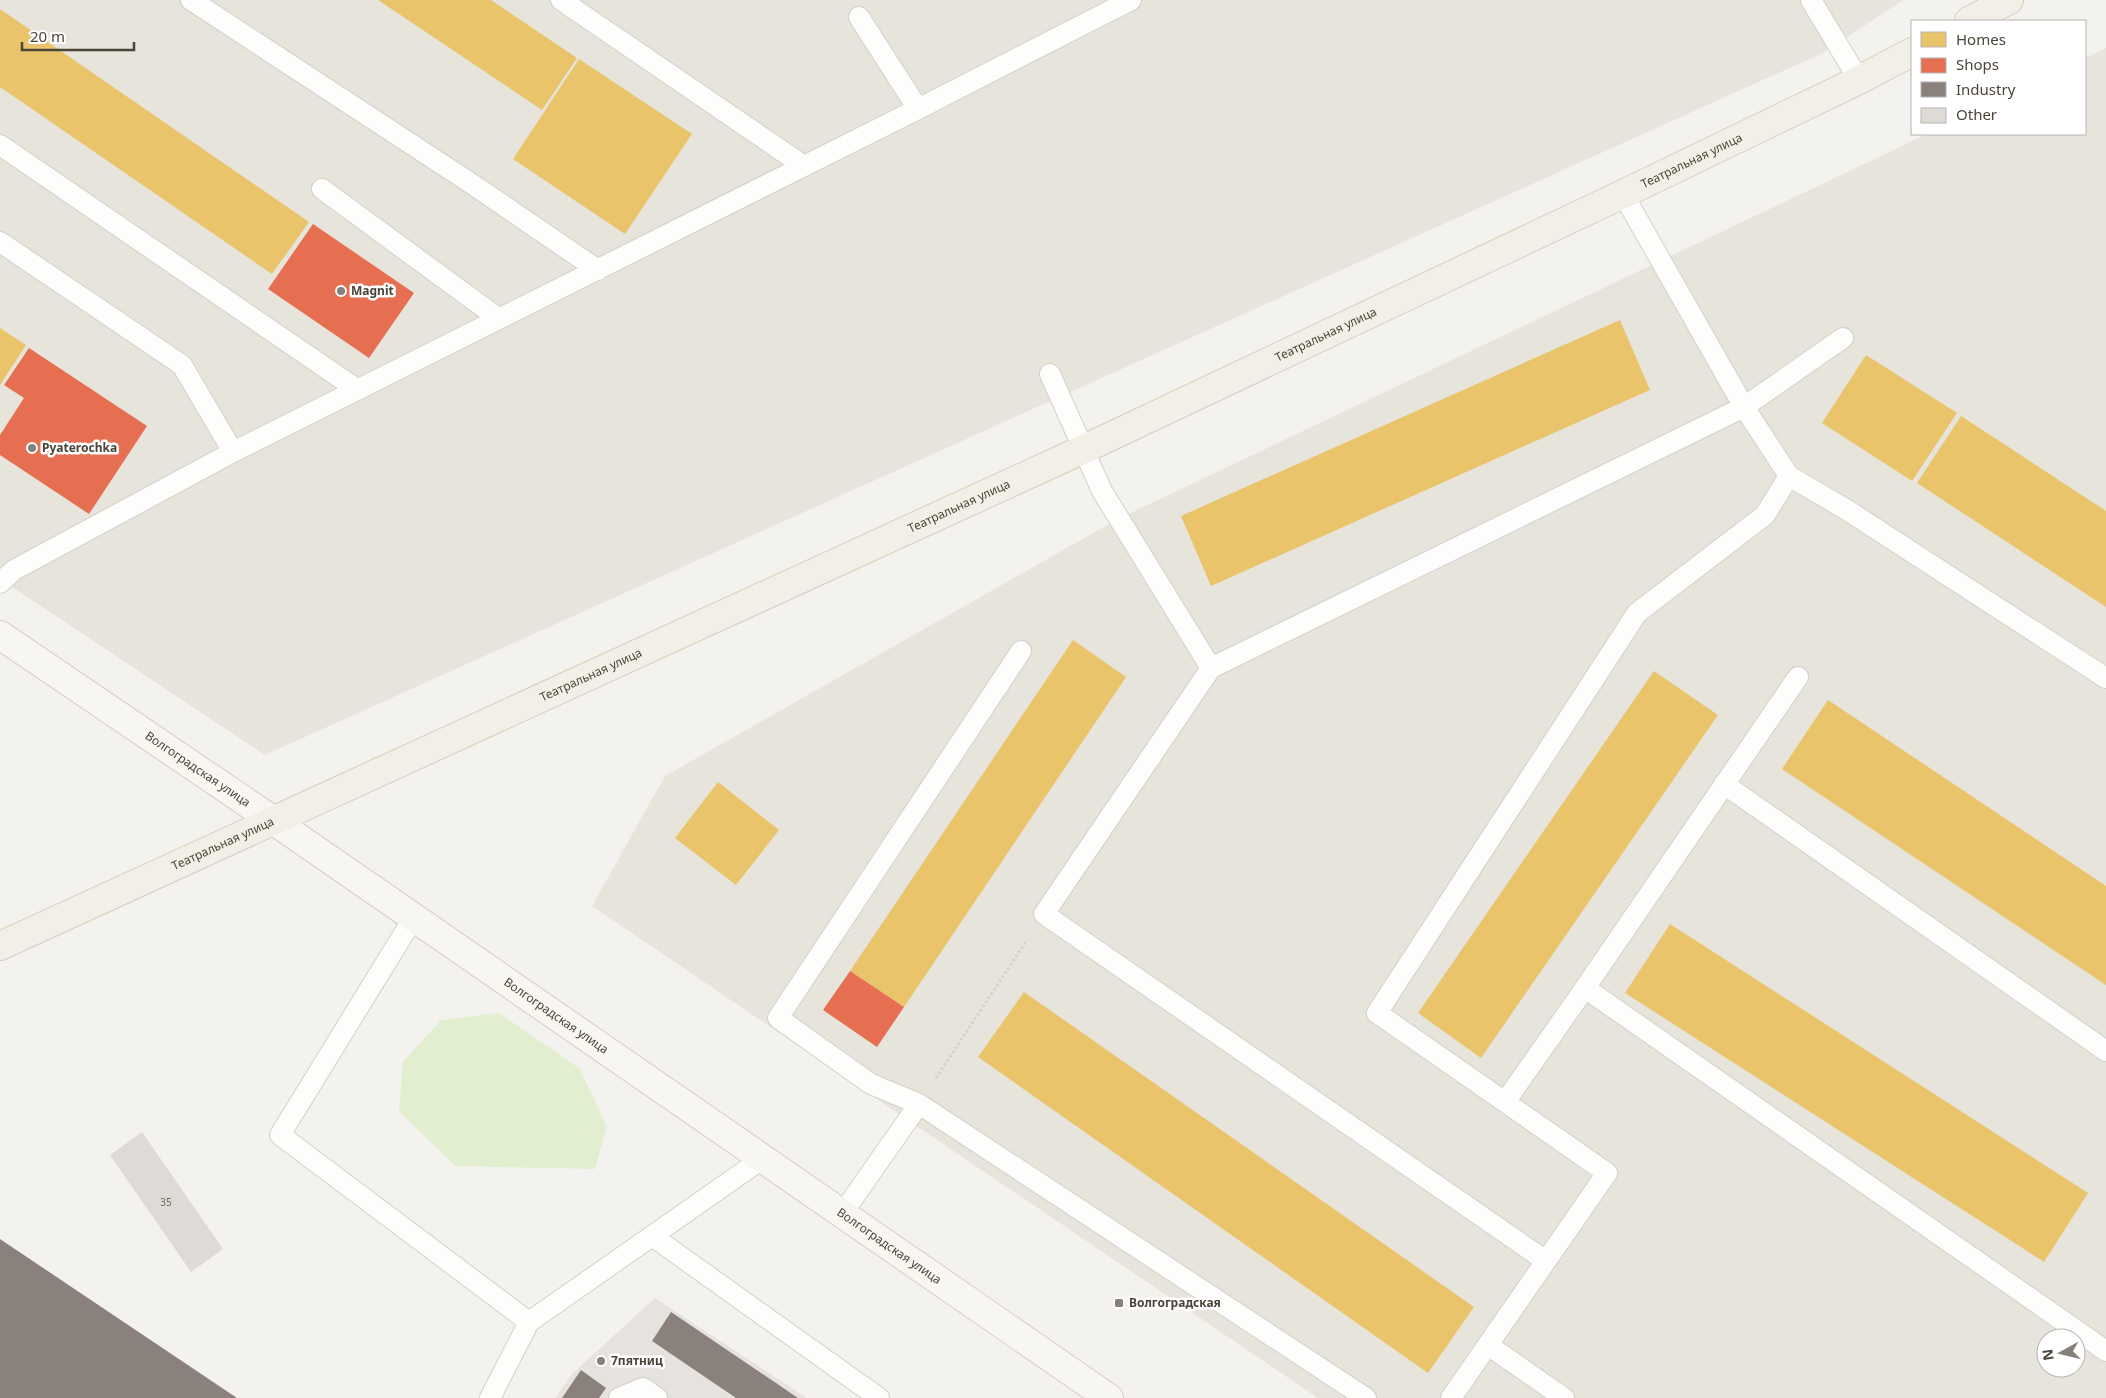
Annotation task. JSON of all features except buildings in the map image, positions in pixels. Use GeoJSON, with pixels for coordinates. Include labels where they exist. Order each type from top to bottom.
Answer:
{"type":"FeatureCollection","features":[{"type":"Feature","properties":{"kind":"main road"},"geometry":{"type":"LineString","coordinates":[[1971,20],[2009,0]]}},
{"type":"Feature","properties":{"kind":"main road","name":"Театральная улица"},"geometry":{"type":"LineString","coordinates":[[0,946],[659,642],[1084,449],[1623,194],[1859,80],[1911,53]]}},
{"type":"Feature","properties":{"kind":"main road","name":"Волгоградская улица"},"geometry":{"type":"LineString","coordinates":[[0,635],[414,917],[1109,1398]]}},
{"type":"Feature","properties":{"kind":"lane"},"geometry":{"type":"LineString","coordinates":[[191,0],[469,182],[598,270]]}},
{"type":"Feature","properties":{"kind":"lane"},"geometry":{"type":"LineString","coordinates":[[561,0],[804,166]]}},
{"type":"Feature","properties":{"kind":"lane"},"geometry":{"type":"LineString","coordinates":[[0,583],[14,570],[233,452],[498,318],[918,110],[1131,0]]}},
{"type":"Feature","properties":{"kind":"lane"},"geometry":{"type":"LineString","coordinates":[[1811,0],[1859,80]]}},
{"type":"Feature","properties":{"kind":"lane"},"geometry":{"type":"LineString","coordinates":[[859,17],[918,110]]}},
{"type":"Feature","properties":{"kind":"lane"},"geometry":{"type":"LineString","coordinates":[[0,145],[358,390]]}},
{"type":"Feature","properties":{"kind":"lane"},"geometry":{"type":"LineString","coordinates":[[322,189],[498,318]]}},
{"type":"Feature","properties":{"kind":"lane"},"geometry":{"type":"LineString","coordinates":[[1623,194],[1744,407],[1789,476],[1847,510],[2106,678]]}},
{"type":"Feature","properties":{"kind":"lane"},"geometry":{"type":"LineString","coordinates":[[0,242],[182,364],[233,452]]}},
{"type":"Feature","properties":{"kind":"lane"},"geometry":{"type":"LineString","coordinates":[[1546,1261],[1044,914],[1211,668],[1744,407],[1843,338]]}},
{"type":"Feature","properties":{"kind":"lane"},"geometry":{"type":"LineString","coordinates":[[1050,374],[1102,491],[1211,668]]}},
{"type":"Feature","properties":{"kind":"lane"},"geometry":{"type":"LineString","coordinates":[[1451,1398],[1607,1173],[1377,1013],[1637,613],[1765,515],[1789,476]]}},
{"type":"Feature","properties":{"kind":"lane"},"geometry":{"type":"LineString","coordinates":[[1021,651],[778,1018],[871,1084],[919,1104],[1366,1398]]}},
{"type":"Feature","properties":{"kind":"lane"},"geometry":{"type":"LineString","coordinates":[[1505,1102],[1798,676]]}},
{"type":"Feature","properties":{"kind":"lane"},"geometry":{"type":"LineString","coordinates":[[1724,784],[2106,1051]]}},
{"type":"Feature","properties":{"kind":"lane"},"geometry":{"type":"LineString","coordinates":[[414,917],[280,1135],[529,1322]]}},
{"type":"Feature","properties":{"kind":"lane"},"geometry":{"type":"LineString","coordinates":[[1585,988],[2106,1351]]}},
{"type":"Feature","properties":{"kind":"lane"},"geometry":{"type":"LineString","coordinates":[[842,1214],[919,1104]]}},
{"type":"Feature","properties":{"kind":"lane"},"geometry":{"type":"LineString","coordinates":[[490,1398],[529,1322],[762,1159]]}},
{"type":"Feature","properties":{"kind":"lane"},"geometry":{"type":"LineString","coordinates":[[652,1236],[879,1398]]}},
{"type":"Feature","properties":{"kind":"lane"},"geometry":{"type":"LineString","coordinates":[[1488,1345],[1564,1398]]}},
{"type":"Feature","properties":{"kind":"lane"},"geometry":{"type":"LineString","coordinates":[[619,1398],[643,1388],[657,1398]]}},
{"type":"Feature","properties":{"kind":"path"},"geometry":{"type":"LineString","coordinates":[[919,1104],[1044,914]]}},
{"type":"Feature","properties":{"kind":"shaded area"},"geometry":{"type":"Polygon","coordinates":[[[0,0],[1903,0],[1823,53],[265,755],[0,579],[0,0]]]}},
{"type":"Feature","properties":{"kind":"shaded area"},"geometry":{"type":"Polygon","coordinates":[[[2106,48],[2106,1398],[1318,1398],[592,906],[665,776],[1116,520],[1925,135],[2086,135],[2086,58],[2106,48]]]}},
{"type":"Feature","properties":{"kind":"shaded area"},"geometry":{"type":"Polygon","coordinates":[[[655,1298],[807,1398],[555,1398],[572,1374],[655,1298]]]}},
{"type":"Feature","properties":{"kind":"green space"},"geometry":{"type":"Polygon","coordinates":[[[499,1013],[579,1068],[607,1126],[595,1169],[455,1166],[399,1111],[403,1062],[441,1020],[499,1013]]]}},
{"type":"Feature","properties":{"kind":"place","name":"Magnit"},"geometry":{"type":"Point","coordinates":[341,291]}},
{"type":"Feature","properties":{"kind":"place","name":"Pyaterochka"},"geometry":{"type":"Point","coordinates":[32,448]}},
{"type":"Feature","properties":{"kind":"place","name":"Волгоградская"},"geometry":{"type":"Point","coordinates":[1119,1303]}},
{"type":"Feature","properties":{"kind":"place","name":"7пятниц"},"geometry":{"type":"Point","coordinates":[601,1361]}}]}
